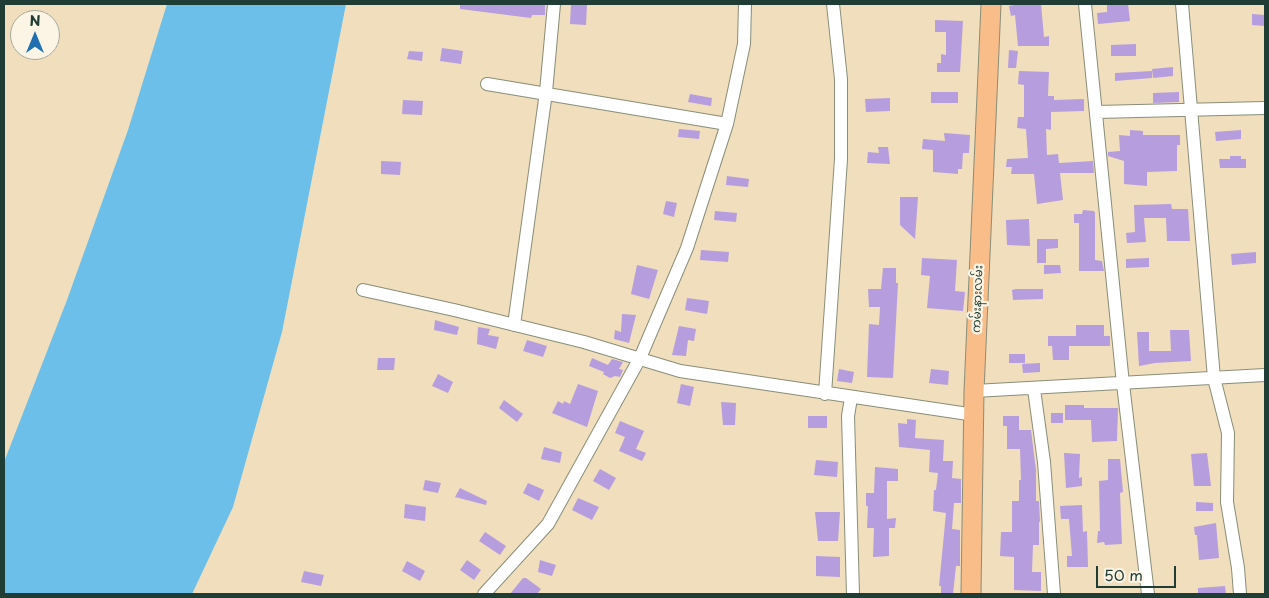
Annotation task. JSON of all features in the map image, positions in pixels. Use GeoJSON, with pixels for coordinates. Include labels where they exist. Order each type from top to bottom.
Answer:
{"type":"FeatureCollection","features":[{"type":"Feature","properties":{"kind":"main road","name":"ကမ်းနားလမ်း"},"geometry":{"type":"LineString","coordinates":[[971,594],[974,391],[991,4]]}},
{"type":"Feature","properties":{"kind":"street"},"geometry":{"type":"LineString","coordinates":[[514,325],[546,92],[554,4]]}},
{"type":"Feature","properties":{"kind":"street"},"geometry":{"type":"LineString","coordinates":[[484,594],[548,524],[640,358],[687,248],[727,124],[744,44],[745,4]]}},
{"type":"Feature","properties":{"kind":"street"},"geometry":{"type":"LineString","coordinates":[[825,394],[841,159],[841,79],[833,4]]}},
{"type":"Feature","properties":{"kind":"street"},"geometry":{"type":"LineString","coordinates":[[1085,4],[1123,384],[1148,594]]}},
{"type":"Feature","properties":{"kind":"street"},"geometry":{"type":"LineString","coordinates":[[1182,4],[1214,378],[1228,433],[1227,502],[1238,568],[1240,594]]}},
{"type":"Feature","properties":{"kind":"street"},"geometry":{"type":"LineString","coordinates":[[487,84],[546,92],[727,124]]}},
{"type":"Feature","properties":{"kind":"street"},"geometry":{"type":"LineString","coordinates":[[1096,112],[1265,108]]}},
{"type":"Feature","properties":{"kind":"street"},"geometry":{"type":"LineString","coordinates":[[363,290],[514,325],[640,358],[680,371],[975,415]]}},
{"type":"Feature","properties":{"kind":"street"},"geometry":{"type":"LineString","coordinates":[[974,391],[1265,376]]}},
{"type":"Feature","properties":{"kind":"street"},"geometry":{"type":"LineString","coordinates":[[1034,389],[1044,462],[1054,594]]}},
{"type":"Feature","properties":{"kind":"street"},"geometry":{"type":"LineString","coordinates":[[851,398],[848,416],[853,594]]}},
{"type":"Feature","properties":{"kind":"water"},"geometry":{"type":"Polygon","coordinates":[[[167,4],[346,4],[282,332],[233,507],[192,594],[4,594],[4,462],[67,300],[128,130],[167,4]]]}},
{"type":"Feature","properties":{"kind":"building"},"geometry":{"type":"Polygon","coordinates":[[[460,4],[545,4],[545,15],[532,15],[531,18],[460,9],[460,4]]]}},
{"type":"Feature","properties":{"kind":"building"},"geometry":{"type":"Polygon","coordinates":[[[571,4],[587,4],[586,25],[570,24],[571,4]]]}},
{"type":"Feature","properties":{"kind":"building"},"geometry":{"type":"Polygon","coordinates":[[[1041,4],[1044,37],[1049,36],[1049,46],[1018,46],[1015,15],[1011,16],[1009,6],[1041,4]]]}},
{"type":"Feature","properties":{"kind":"building"},"geometry":{"type":"Polygon","coordinates":[[[1107,4],[1128,4],[1130,21],[1098,24],[1097,13],[1107,12],[1107,4]]]}},
{"type":"Feature","properties":{"kind":"building"},"geometry":{"type":"Polygon","coordinates":[[[1252,14],[1265,15],[1265,26],[1252,25],[1252,14]]]}},
{"type":"Feature","properties":{"kind":"building"},"geometry":{"type":"Polygon","coordinates":[[[935,20],[963,21],[960,72],[937,72],[937,63],[941,63],[941,54],[946,55],[946,32],[935,32],[935,20]]]}},
{"type":"Feature","properties":{"kind":"building"},"geometry":{"type":"Polygon","coordinates":[[[1136,44],[1136,56],[1111,56],[1111,45],[1136,44]]]}},
{"type":"Feature","properties":{"kind":"building"},"geometry":{"type":"Polygon","coordinates":[[[442,48],[463,51],[461,64],[440,61],[442,48]]]}},
{"type":"Feature","properties":{"kind":"building"},"geometry":{"type":"Polygon","coordinates":[[[1009,50],[1018,51],[1016,68],[1008,68],[1009,50]]]}},
{"type":"Feature","properties":{"kind":"building"},"geometry":{"type":"Polygon","coordinates":[[[409,51],[423,52],[422,61],[407,59],[409,51]]]}},
{"type":"Feature","properties":{"kind":"building"},"geometry":{"type":"Polygon","coordinates":[[[1173,67],[1173,76],[1153,78],[1152,69],[1173,67]]]}},
{"type":"Feature","properties":{"kind":"building"},"geometry":{"type":"Polygon","coordinates":[[[1019,71],[1049,72],[1048,96],[1054,96],[1054,100],[1084,99],[1084,111],[1051,112],[1051,130],[1046,129],[1047,155],[1058,154],[1059,163],[1093,161],[1094,173],[1060,173],[1063,200],[1037,204],[1034,174],[1011,174],[1012,167],[1006,167],[1007,159],[1028,158],[1026,129],[1017,128],[1018,117],[1024,117],[1024,85],[1018,84],[1019,71]]]}},
{"type":"Feature","properties":{"kind":"building"},"geometry":{"type":"Polygon","coordinates":[[[1152,71],[1152,78],[1115,81],[1115,73],[1152,71]]]}},
{"type":"Feature","properties":{"kind":"building"},"geometry":{"type":"Polygon","coordinates":[[[931,92],[958,92],[958,103],[931,103],[931,92]]]}},
{"type":"Feature","properties":{"kind":"building"},"geometry":{"type":"Polygon","coordinates":[[[1179,92],[1179,102],[1153,103],[1153,93],[1179,92]]]}},
{"type":"Feature","properties":{"kind":"building"},"geometry":{"type":"Polygon","coordinates":[[[690,94],[712,98],[711,106],[688,102],[690,94]]]}},
{"type":"Feature","properties":{"kind":"building"},"geometry":{"type":"Polygon","coordinates":[[[890,98],[890,111],[866,112],[865,99],[890,98]]]}},
{"type":"Feature","properties":{"kind":"building"},"geometry":{"type":"Polygon","coordinates":[[[403,100],[423,101],[422,115],[402,114],[403,100]]]}},
{"type":"Feature","properties":{"kind":"building"},"geometry":{"type":"Polygon","coordinates":[[[679,129],[700,131],[699,139],[678,137],[679,129]]]}},
{"type":"Feature","properties":{"kind":"building"},"geometry":{"type":"Polygon","coordinates":[[[1130,130],[1143,131],[1143,135],[1180,135],[1180,145],[1177,145],[1177,171],[1147,172],[1147,186],[1124,184],[1124,161],[1108,156],[1108,152],[1120,151],[1119,135],[1130,136],[1130,130]]]}},
{"type":"Feature","properties":{"kind":"building"},"geometry":{"type":"Polygon","coordinates":[[[1241,130],[1241,139],[1216,141],[1215,132],[1241,130]]]}},
{"type":"Feature","properties":{"kind":"building"},"geometry":{"type":"Polygon","coordinates":[[[944,133],[970,135],[969,153],[963,153],[962,169],[958,169],[958,174],[933,172],[933,150],[922,149],[923,139],[945,141],[944,133]]]}},
{"type":"Feature","properties":{"kind":"building"},"geometry":{"type":"Polygon","coordinates":[[[878,147],[888,147],[890,164],[867,163],[868,152],[879,153],[878,147]]]}},
{"type":"Feature","properties":{"kind":"building"},"geometry":{"type":"Polygon","coordinates":[[[1230,156],[1241,156],[1241,159],[1246,159],[1246,168],[1220,168],[1219,159],[1230,159],[1230,156]]]}},
{"type":"Feature","properties":{"kind":"building"},"geometry":{"type":"Polygon","coordinates":[[[381,161],[401,162],[400,175],[381,174],[381,161]]]}},
{"type":"Feature","properties":{"kind":"building"},"geometry":{"type":"Polygon","coordinates":[[[727,176],[749,179],[748,187],[726,185],[727,176]]]}},
{"type":"Feature","properties":{"kind":"building"},"geometry":{"type":"Polygon","coordinates":[[[900,197],[918,197],[915,239],[900,225],[900,197]]]}},
{"type":"Feature","properties":{"kind":"building"},"geometry":{"type":"Polygon","coordinates":[[[666,201],[677,203],[674,217],[663,214],[666,201]]]}},
{"type":"Feature","properties":{"kind":"building"},"geometry":{"type":"Polygon","coordinates":[[[1171,204],[1172,209],[1188,209],[1190,241],[1167,241],[1166,218],[1144,218],[1146,242],[1127,243],[1126,233],[1135,232],[1134,205],[1171,204]]]}},
{"type":"Feature","properties":{"kind":"building"},"geometry":{"type":"Polygon","coordinates":[[[1083,210],[1094,211],[1095,213],[1095,260],[1102,261],[1104,271],[1079,271],[1079,223],[1074,223],[1074,214],[1082,214],[1083,210]]]}},
{"type":"Feature","properties":{"kind":"building"},"geometry":{"type":"Polygon","coordinates":[[[715,211],[737,213],[736,222],[714,220],[715,211]]]}},
{"type":"Feature","properties":{"kind":"building"},"geometry":{"type":"Polygon","coordinates":[[[1029,219],[1030,246],[1007,245],[1006,220],[1029,219]]]}},
{"type":"Feature","properties":{"kind":"building"},"geometry":{"type":"Polygon","coordinates":[[[1037,239],[1058,239],[1058,248],[1046,249],[1046,263],[1037,263],[1037,239]]]}},
{"type":"Feature","properties":{"kind":"building"},"geometry":{"type":"Polygon","coordinates":[[[701,250],[729,252],[728,262],[700,260],[701,250]]]}},
{"type":"Feature","properties":{"kind":"building"},"geometry":{"type":"Polygon","coordinates":[[[1256,252],[1256,263],[1232,265],[1231,254],[1256,252]]]}},
{"type":"Feature","properties":{"kind":"building"},"geometry":{"type":"Polygon","coordinates":[[[922,258],[957,260],[955,291],[965,292],[963,311],[927,308],[930,276],[921,275],[922,258]]]}},
{"type":"Feature","properties":{"kind":"building"},"geometry":{"type":"Polygon","coordinates":[[[1149,258],[1149,267],[1126,268],[1126,259],[1149,258]]]}},
{"type":"Feature","properties":{"kind":"building"},"geometry":{"type":"Polygon","coordinates":[[[637,265],[658,270],[649,299],[631,294],[637,265]]]}},
{"type":"Feature","properties":{"kind":"building"},"geometry":{"type":"Polygon","coordinates":[[[1044,265],[1060,265],[1061,273],[1044,274],[1044,265]]]}},
{"type":"Feature","properties":{"kind":"building"},"geometry":{"type":"Polygon","coordinates":[[[883,268],[896,268],[896,283],[898,283],[893,378],[867,377],[869,324],[879,325],[880,307],[869,307],[868,289],[881,289],[883,268]]]}},
{"type":"Feature","properties":{"kind":"building"},"geometry":{"type":"Polygon","coordinates":[[[1043,289],[1043,299],[1013,300],[1012,290],[1043,289]]]}},
{"type":"Feature","properties":{"kind":"building"},"geometry":{"type":"Polygon","coordinates":[[[687,298],[709,301],[707,314],[685,310],[687,298]]]}},
{"type":"Feature","properties":{"kind":"building"},"geometry":{"type":"Polygon","coordinates":[[[622,314],[636,315],[629,343],[614,339],[615,330],[621,332],[622,314]]]}},
{"type":"Feature","properties":{"kind":"building"},"geometry":{"type":"Polygon","coordinates":[[[435,320],[459,327],[457,335],[434,330],[435,320]]]}},
{"type":"Feature","properties":{"kind":"building"},"geometry":{"type":"Polygon","coordinates":[[[1076,325],[1104,325],[1104,336],[1110,336],[1110,346],[1069,346],[1069,360],[1053,360],[1052,346],[1048,346],[1048,336],[1076,336],[1076,325]]]}},
{"type":"Feature","properties":{"kind":"building"},"geometry":{"type":"Polygon","coordinates":[[[679,326],[696,329],[694,341],[688,340],[686,356],[672,355],[679,326]]]}},
{"type":"Feature","properties":{"kind":"building"},"geometry":{"type":"Polygon","coordinates":[[[478,327],[490,329],[488,335],[499,337],[496,349],[477,344],[478,327]]]}},
{"type":"Feature","properties":{"kind":"building"},"geometry":{"type":"Polygon","coordinates":[[[1170,330],[1189,330],[1191,361],[1139,366],[1137,332],[1149,332],[1149,351],[1171,351],[1170,330]]]}},
{"type":"Feature","properties":{"kind":"building"},"geometry":{"type":"Polygon","coordinates":[[[527,340],[547,346],[543,357],[523,351],[527,340]]]}},
{"type":"Feature","properties":{"kind":"building"},"geometry":{"type":"Polygon","coordinates":[[[1009,354],[1025,354],[1025,363],[1009,363],[1009,354]]]}},
{"type":"Feature","properties":{"kind":"building"},"geometry":{"type":"Polygon","coordinates":[[[378,358],[395,358],[394,370],[377,370],[378,358]]]}},
{"type":"Feature","properties":{"kind":"building"},"geometry":{"type":"Polygon","coordinates":[[[592,358],[608,365],[612,359],[623,362],[619,369],[623,370],[620,377],[610,378],[603,374],[604,372],[589,366],[592,358]]]}},
{"type":"Feature","properties":{"kind":"building"},"geometry":{"type":"Polygon","coordinates":[[[1040,363],[1040,372],[1023,373],[1022,364],[1040,363]]]}},
{"type":"Feature","properties":{"kind":"building"},"geometry":{"type":"Polygon","coordinates":[[[839,369],[854,372],[852,383],[837,381],[839,369]]]}},
{"type":"Feature","properties":{"kind":"building"},"geometry":{"type":"Polygon","coordinates":[[[931,369],[949,371],[948,385],[929,383],[931,369]]]}},
{"type":"Feature","properties":{"kind":"building"},"geometry":{"type":"Polygon","coordinates":[[[438,374],[453,382],[448,393],[432,386],[438,374]]]}},
{"type":"Feature","properties":{"kind":"building"},"geometry":{"type":"Polygon","coordinates":[[[578,384],[598,391],[587,427],[552,413],[558,401],[563,404],[564,401],[570,404],[578,384]]]}},
{"type":"Feature","properties":{"kind":"building"},"geometry":{"type":"Polygon","coordinates":[[[681,384],[694,387],[690,406],[677,403],[681,384]]]}},
{"type":"Feature","properties":{"kind":"building"},"geometry":{"type":"Polygon","coordinates":[[[504,400],[523,414],[517,422],[499,408],[504,400]]]}},
{"type":"Feature","properties":{"kind":"building"},"geometry":{"type":"Polygon","coordinates":[[[721,402],[736,403],[735,425],[723,425],[721,402]]]}},
{"type":"Feature","properties":{"kind":"building"},"geometry":{"type":"Polygon","coordinates":[[[1065,405],[1084,405],[1084,408],[1118,408],[1117,441],[1092,442],[1091,420],[1065,420],[1065,405]]]}},
{"type":"Feature","properties":{"kind":"building"},"geometry":{"type":"Polygon","coordinates":[[[1051,413],[1063,413],[1063,423],[1051,423],[1051,413]]]}},
{"type":"Feature","properties":{"kind":"building"},"geometry":{"type":"Polygon","coordinates":[[[808,416],[827,416],[827,428],[808,428],[808,416]]]}},
{"type":"Feature","properties":{"kind":"building"},"geometry":{"type":"Polygon","coordinates":[[[1003,416],[1019,416],[1019,430],[1031,430],[1036,470],[1036,501],[1039,501],[1040,522],[1039,545],[1033,545],[1032,572],[1041,572],[1041,591],[1014,590],[1014,557],[1000,556],[1001,532],[1012,532],[1012,501],[1019,501],[1019,480],[1021,480],[1020,449],[1007,449],[1007,426],[1003,426],[1003,416]]]}},
{"type":"Feature","properties":{"kind":"building"},"geometry":{"type":"Polygon","coordinates":[[[907,419],[916,420],[915,438],[944,440],[943,461],[953,461],[952,478],[961,479],[961,503],[954,503],[952,529],[960,530],[960,566],[956,566],[953,594],[941,594],[941,586],[939,586],[946,513],[933,511],[934,490],[936,490],[938,473],[929,472],[930,450],[899,447],[898,423],[907,424],[907,419]]]}},
{"type":"Feature","properties":{"kind":"building"},"geometry":{"type":"Polygon","coordinates":[[[620,421],[644,431],[636,449],[646,453],[642,461],[619,451],[625,437],[615,433],[620,421]]]}},
{"type":"Feature","properties":{"kind":"building"},"geometry":{"type":"Polygon","coordinates":[[[544,447],[562,452],[560,463],[541,459],[544,447]]]}},
{"type":"Feature","properties":{"kind":"building"},"geometry":{"type":"Polygon","coordinates":[[[1064,453],[1080,454],[1079,478],[1082,477],[1082,486],[1066,488],[1064,453]]]}},
{"type":"Feature","properties":{"kind":"building"},"geometry":{"type":"Polygon","coordinates":[[[1207,453],[1211,486],[1194,486],[1191,454],[1207,453]]]}},
{"type":"Feature","properties":{"kind":"building"},"geometry":{"type":"Polygon","coordinates":[[[1108,459],[1120,459],[1123,492],[1120,493],[1122,544],[1105,545],[1104,542],[1097,543],[1098,531],[1100,531],[1099,481],[1108,480],[1108,459]]]}},
{"type":"Feature","properties":{"kind":"building"},"geometry":{"type":"Polygon","coordinates":[[[816,460],[838,462],[837,477],[814,475],[816,460]]]}},
{"type":"Feature","properties":{"kind":"building"},"geometry":{"type":"Polygon","coordinates":[[[875,467],[898,469],[898,481],[887,481],[887,519],[896,518],[895,528],[889,528],[889,556],[873,557],[874,528],[867,528],[868,506],[866,506],[866,493],[874,493],[875,467]]]}},
{"type":"Feature","properties":{"kind":"building"},"geometry":{"type":"Polygon","coordinates":[[[600,469],[616,478],[609,490],[593,481],[600,469]]]}},
{"type":"Feature","properties":{"kind":"building"},"geometry":{"type":"Polygon","coordinates":[[[425,480],[441,483],[438,493],[423,490],[425,480]]]}},
{"type":"Feature","properties":{"kind":"building"},"geometry":{"type":"Polygon","coordinates":[[[528,483],[544,490],[539,501],[523,493],[528,483]]]}},
{"type":"Feature","properties":{"kind":"building"},"geometry":{"type":"Polygon","coordinates":[[[460,488],[487,501],[486,505],[455,497],[460,488]]]}},
{"type":"Feature","properties":{"kind":"building"},"geometry":{"type":"Polygon","coordinates":[[[578,498],[599,507],[592,520],[572,510],[578,498]]]}},
{"type":"Feature","properties":{"kind":"building"},"geometry":{"type":"Polygon","coordinates":[[[1196,502],[1213,503],[1213,511],[1196,511],[1196,502]]]}},
{"type":"Feature","properties":{"kind":"building"},"geometry":{"type":"Polygon","coordinates":[[[405,504],[426,507],[425,521],[404,518],[405,504]]]}},
{"type":"Feature","properties":{"kind":"building"},"geometry":{"type":"Polygon","coordinates":[[[1082,505],[1083,532],[1087,531],[1088,567],[1067,567],[1067,556],[1072,556],[1069,519],[1061,519],[1060,506],[1082,505]]]}},
{"type":"Feature","properties":{"kind":"building"},"geometry":{"type":"Polygon","coordinates":[[[815,512],[840,512],[838,541],[818,541],[815,512]]]}},
{"type":"Feature","properties":{"kind":"building"},"geometry":{"type":"Polygon","coordinates":[[[1216,523],[1219,558],[1199,560],[1197,535],[1195,535],[1194,527],[1216,523]]]}},
{"type":"Feature","properties":{"kind":"building"},"geometry":{"type":"Polygon","coordinates":[[[485,532],[506,546],[500,555],[479,541],[485,532]]]}},
{"type":"Feature","properties":{"kind":"building"},"geometry":{"type":"Polygon","coordinates":[[[816,556],[840,557],[840,577],[816,576],[816,556]]]}},
{"type":"Feature","properties":{"kind":"building"},"geometry":{"type":"Polygon","coordinates":[[[467,560],[481,570],[474,580],[460,570],[467,560]]]}},
{"type":"Feature","properties":{"kind":"building"},"geometry":{"type":"Polygon","coordinates":[[[540,560],[556,565],[552,576],[538,572],[540,560]]]}},
{"type":"Feature","properties":{"kind":"building"},"geometry":{"type":"Polygon","coordinates":[[[407,561],[425,571],[420,581],[402,571],[407,561]]]}},
{"type":"Feature","properties":{"kind":"building"},"geometry":{"type":"Polygon","coordinates":[[[304,571],[324,575],[321,586],[301,582],[304,571]]]}},
{"type":"Feature","properties":{"kind":"building"},"geometry":{"type":"Polygon","coordinates":[[[523,578],[526,578],[541,589],[537,594],[510,594],[523,578]]]}},
{"type":"Feature","properties":{"kind":"building"},"geometry":{"type":"Polygon","coordinates":[[[1225,586],[1226,594],[1198,594],[1198,588],[1225,586]]]}}]}
